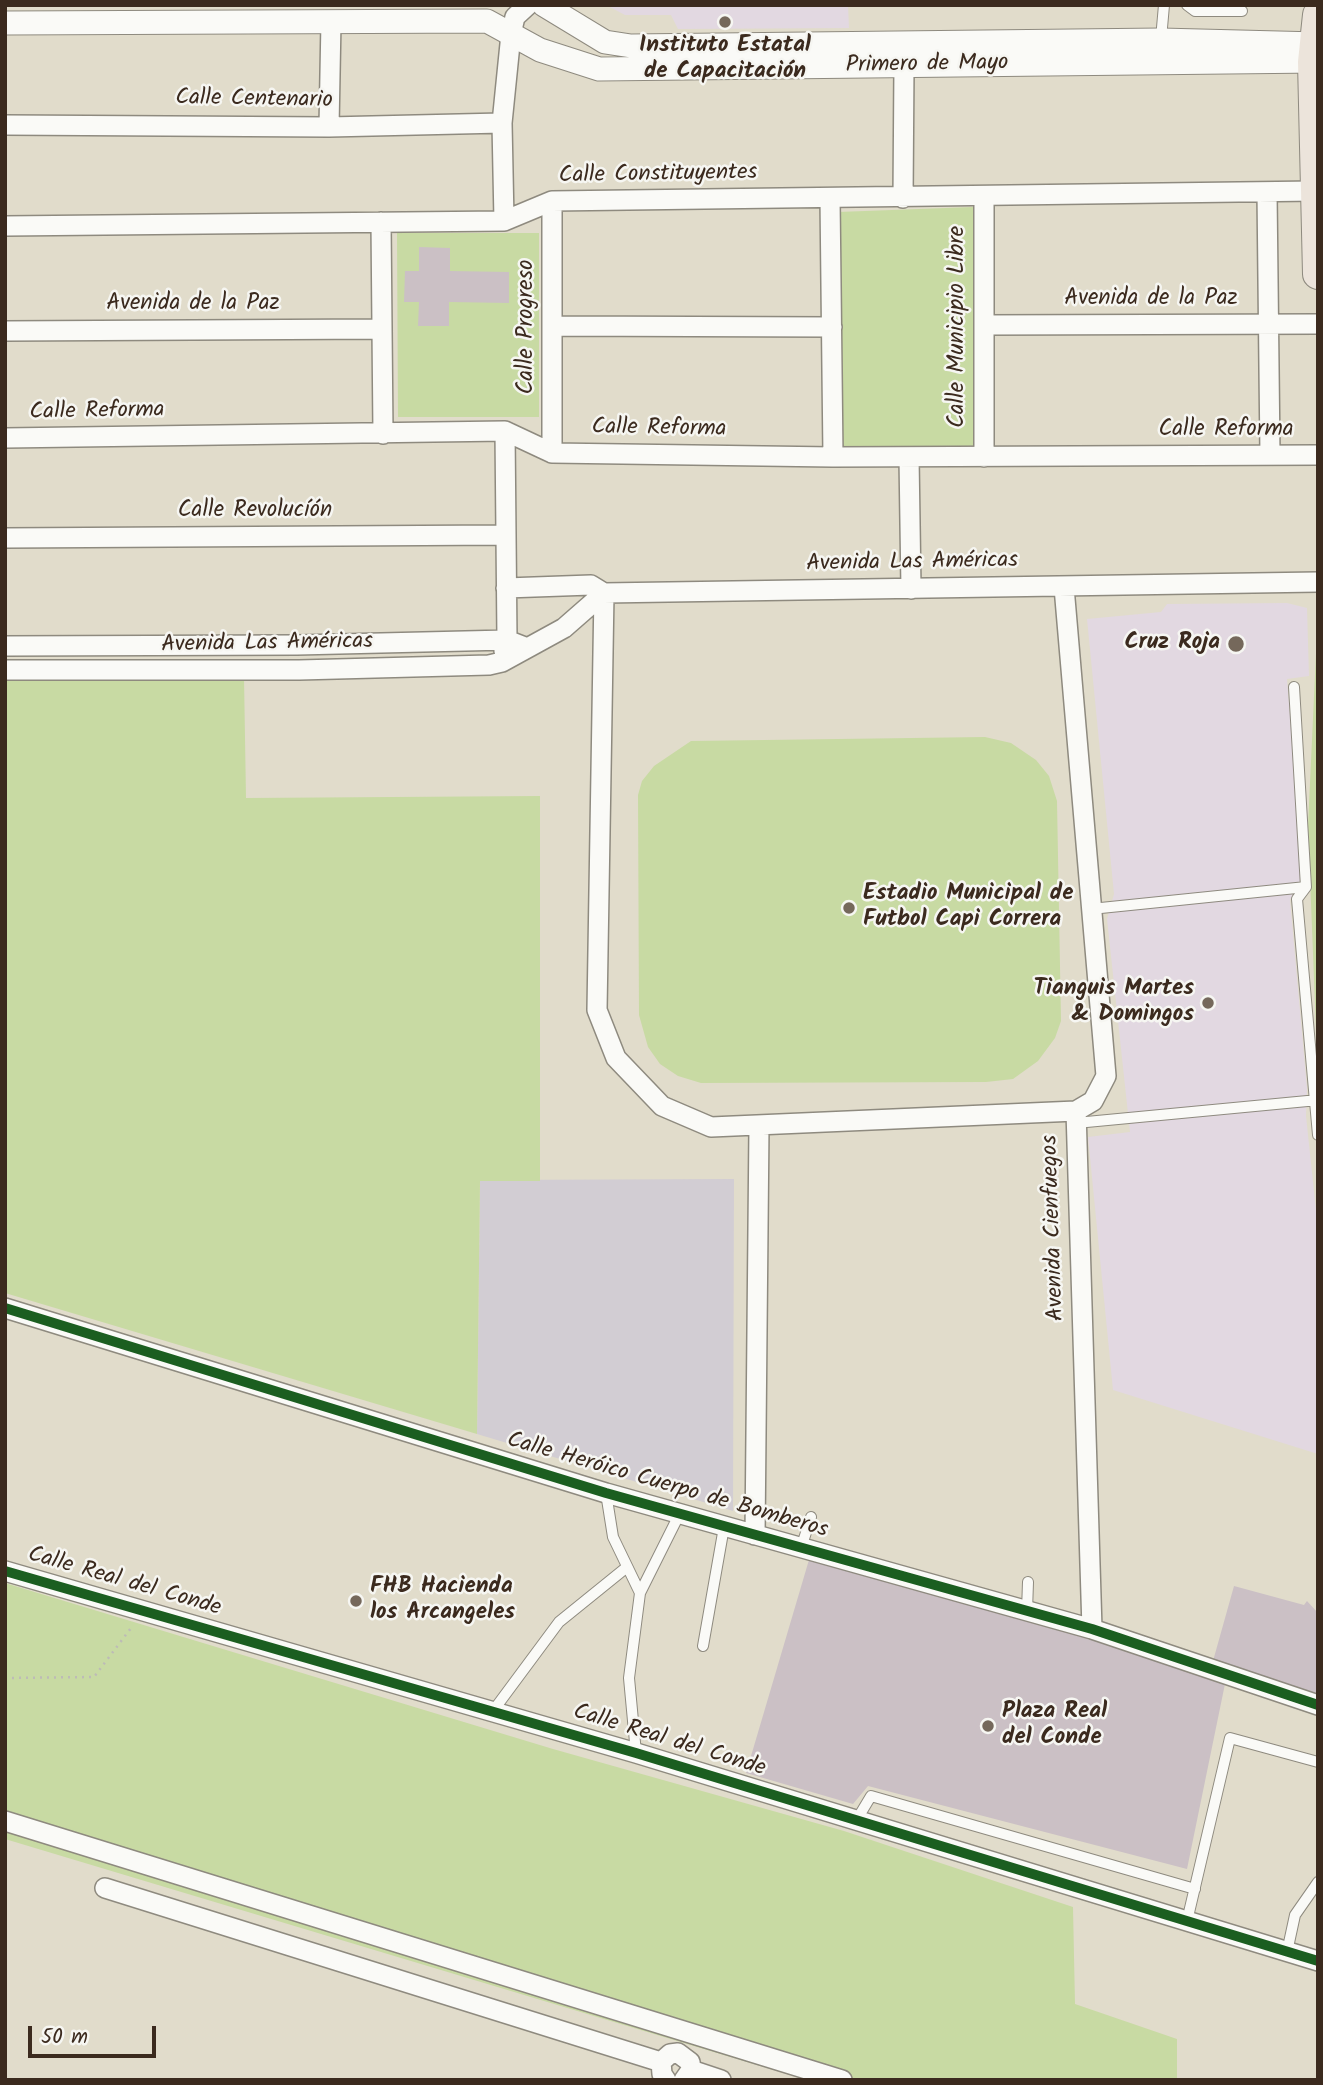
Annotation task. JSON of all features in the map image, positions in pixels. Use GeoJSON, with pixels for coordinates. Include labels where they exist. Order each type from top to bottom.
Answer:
{"type":"FeatureCollection","features":[{"type":"Feature","properties":{"kind":"main road"},"geometry":{"type":"LineString","coordinates":[[1316,44],[1315,191],[1318,274]]}},
{"type":"Feature","properties":{"kind":"street"},"geometry":{"type":"LineString","coordinates":[[504,221],[502,123],[511,34],[514,17],[528,5]]}},
{"type":"Feature","properties":{"kind":"street","name":"Primero de Mayo"},"geometry":{"type":"LineString","coordinates":[[544,5],[605,42],[631,46],[1161,40],[1316,44]]}},
{"type":"Feature","properties":{"kind":"street","name":"Primero de Mayo"},"geometry":{"type":"LineString","coordinates":[[5,23],[264,17],[331,21],[487,21],[551,53],[598,69],[904,66],[1316,44]]}},
{"type":"Feature","properties":{"kind":"street"},"geometry":{"type":"LineString","coordinates":[[329,127],[331,21]]}},
{"type":"Feature","properties":{"kind":"street"},"geometry":{"type":"LineString","coordinates":[[551,53],[567,46],[572,35],[572,21]]}},
{"type":"Feature","properties":{"kind":"street"},"geometry":{"type":"LineString","coordinates":[[903,198],[904,66]]}},
{"type":"Feature","properties":{"kind":"street","name":"Calle Centenario"},"geometry":{"type":"LineString","coordinates":[[5,125],[329,127],[502,123]]}},
{"type":"Feature","properties":{"kind":"street","name":"Calle Constituyentes"},"geometry":{"type":"LineString","coordinates":[[5,226],[504,221],[552,201],[1315,191]]}},
{"type":"Feature","properties":{"kind":"street"},"geometry":{"type":"LineString","coordinates":[[1267,192],[1270,455]]}},
{"type":"Feature","properties":{"kind":"street","name":"Calle Municipio Libre"},"geometry":{"type":"LineString","coordinates":[[984,197],[984,457]]}},
{"type":"Feature","properties":{"kind":"street"},"geometry":{"type":"LineString","coordinates":[[830,198],[833,457]]}},
{"type":"Feature","properties":{"kind":"street","name":"Calle Progreso"},"geometry":{"type":"LineString","coordinates":[[552,201],[552,453]]}},
{"type":"Feature","properties":{"kind":"street"},"geometry":{"type":"LineString","coordinates":[[381,222],[383,434]]}},
{"type":"Feature","properties":{"kind":"street","name":"Avenida de la Paz"},"geometry":{"type":"LineString","coordinates":[[984,326],[1318,324]]}},
{"type":"Feature","properties":{"kind":"street"},"geometry":{"type":"LineString","coordinates":[[553,326],[832,327]]}},
{"type":"Feature","properties":{"kind":"street","name":"Avenida de la Paz"},"geometry":{"type":"LineString","coordinates":[[5,331],[382,329]]}},
{"type":"Feature","properties":{"kind":"street"},"geometry":{"type":"LineString","coordinates":[[505,432],[506,588],[516,643]]}},
{"type":"Feature","properties":{"kind":"street","name":"Calle Reforma"},"geometry":{"type":"LineString","coordinates":[[5,438],[505,432],[552,453],[833,457],[1318,455]]}},
{"type":"Feature","properties":{"kind":"street"},"geometry":{"type":"LineString","coordinates":[[909,457],[912,589]]}},
{"type":"Feature","properties":{"kind":"street","name":"Calle Revolucíón"},"geometry":{"type":"LineString","coordinates":[[5,538],[505,536]]}},
{"type":"Feature","properties":{"kind":"street","name":"Avenida Las Américas"},"geometry":{"type":"LineString","coordinates":[[5,646],[516,643],[564,628],[604,593],[1318,582]]}},
{"type":"Feature","properties":{"kind":"street"},"geometry":{"type":"LineString","coordinates":[[506,588],[591,585],[604,593],[597,1010],[616,1058],[662,1106],[711,1127],[1076,1117]]}},
{"type":"Feature","properties":{"kind":"street","name":"Avenida Cienfuegos"},"geometry":{"type":"LineString","coordinates":[[1064,587],[1106,1076],[1093,1101],[1076,1117],[1092,1629]]}},
{"type":"Feature","properties":{"kind":"street","name":"Avenida Las Américas"},"geometry":{"type":"LineString","coordinates":[[5,670],[299,670],[502,662],[516,643]]}},
{"type":"Feature","properties":{"kind":"street"},"geometry":{"type":"LineString","coordinates":[[297,645],[299,670]]}},
{"type":"Feature","properties":{"kind":"street"},"geometry":{"type":"LineString","coordinates":[[755,1535],[759,1126]]}},
{"type":"Feature","properties":{"kind":"street","name":"Calle Heróico Cuerpo de Bomberos"},"geometry":{"type":"LineString","coordinates":[[5,1308],[606,1493],[1092,1629],[1318,1705]]}},
{"type":"Feature","properties":{"kind":"street","name":"Calle Real del Conde"},"geometry":{"type":"LineString","coordinates":[[5,1571],[636,1753],[1318,1961]]}},
{"type":"Feature","properties":{"kind":"street"},"geometry":{"type":"LineString","coordinates":[[5,1821],[842,2080]]}},
{"type":"Feature","properties":{"kind":"street"},"geometry":{"type":"LineString","coordinates":[[105,1888],[664,2071],[670,2054],[678,2053],[685,2056],[687,2075],[720,2080]]}},
{"type":"Feature","properties":{"kind":"lane"},"geometry":{"type":"LineString","coordinates":[[1161,40],[1164,5]]}},
{"type":"Feature","properties":{"kind":"lane"},"geometry":{"type":"LineString","coordinates":[[1187,5],[1195,11],[1242,11]]}},
{"type":"Feature","properties":{"kind":"lane"},"geometry":{"type":"LineString","coordinates":[[1294,687],[1306,887],[1297,899],[1318,1135]]}},
{"type":"Feature","properties":{"kind":"lane"},"geometry":{"type":"LineString","coordinates":[[1091,909],[1306,887]]}},
{"type":"Feature","properties":{"kind":"lane"},"geometry":{"type":"LineString","coordinates":[[1076,1117],[1316,1100]]}},
{"type":"Feature","properties":{"kind":"lane"},"geometry":{"type":"LineString","coordinates":[[606,1493],[613,1537],[640,1593]]}},
{"type":"Feature","properties":{"kind":"lane"},"geometry":{"type":"LineString","coordinates":[[636,1753],[629,1678],[640,1593],[680,1513]]}},
{"type":"Feature","properties":{"kind":"lane"},"geometry":{"type":"LineString","coordinates":[[801,1548],[811,1517]]}},
{"type":"Feature","properties":{"kind":"lane"},"geometry":{"type":"LineString","coordinates":[[703,1646],[724,1527]]}},
{"type":"Feature","properties":{"kind":"lane"},"geometry":{"type":"LineString","coordinates":[[493,1711],[559,1622],[627,1567]]}},
{"type":"Feature","properties":{"kind":"lane"},"geometry":{"type":"LineString","coordinates":[[1027,1611],[1028,1582]]}},
{"type":"Feature","properties":{"kind":"lane"},"geometry":{"type":"LineString","coordinates":[[1187,1921],[1230,1738],[1318,1762]]}},
{"type":"Feature","properties":{"kind":"lane"},"geometry":{"type":"LineString","coordinates":[[856,1821],[871,1796],[1195,1889]]}},
{"type":"Feature","properties":{"kind":"lane"},"geometry":{"type":"LineString","coordinates":[[1287,1952],[1294,1915],[1318,1882]]}},
{"type":"Feature","properties":{"kind":"path"},"geometry":{"type":"LineString","coordinates":[[5,1678],[94,1676],[144,1611]]}},
{"type":"Feature","properties":{"kind":"shaded area","name":"Instituto Estatal de Capacitación"},"geometry":{"type":"Polygon","coordinates":[[[606,5],[848,5],[849,28],[678,29],[671,15],[625,15],[606,5]]]}},
{"type":"Feature","properties":{"kind":"shaded area","name":"Tianguis Martes & Domingos"},"geometry":{"type":"Polygon","coordinates":[[[1287,603],[1307,608],[1309,676],[1287,679],[1303,875],[1290,900],[1307,1088],[1306,1116],[1318,1229],[1318,1454],[1113,1390],[1088,1137],[1130,1132],[1107,919],[1114,894],[1087,619],[1161,612],[1167,604],[1287,603]]]}},
{"type":"Feature","properties":{"kind":"shaded area"},"geometry":{"type":"Polygon","coordinates":[[[734,1179],[733,1511],[477,1434],[480,1180],[734,1179]]]}},
{"type":"Feature","properties":{"kind":"green space"},"geometry":{"type":"Polygon","coordinates":[[[973,207],[973,447],[840,450],[838,212],[973,207]]]}},
{"type":"Feature","properties":{"kind":"green space"},"geometry":{"type":"Polygon","coordinates":[[[397,233],[539,233],[539,417],[398,417],[397,233]]]}},
{"type":"Feature","properties":{"kind":"green space"},"geometry":{"type":"Polygon","coordinates":[[[1318,610],[1318,1081],[1308,826],[1318,610]]]}},
{"type":"Feature","properties":{"kind":"green space"},"geometry":{"type":"Polygon","coordinates":[[[244,677],[246,798],[540,796],[540,1181],[480,1181],[477,1434],[5,1293],[5,678],[244,677]]]}},
{"type":"Feature","properties":{"kind":"green space","name":"Estadio Municipal de Futbol Capi Correra"},"geometry":{"type":"Polygon","coordinates":[[[985,737],[1011,743],[1036,760],[1049,776],[1057,801],[1061,1021],[1055,1038],[1038,1061],[1013,1079],[986,1082],[701,1083],[678,1076],[660,1064],[648,1047],[639,1015],[638,795],[642,781],[654,766],[691,741],[985,737]]]}},
{"type":"Feature","properties":{"kind":"green space"},"geometry":{"type":"Polygon","coordinates":[[[5,1583],[553,1749],[844,1831],[1073,1907],[1075,2004],[1177,2039],[1177,2080],[807,2080],[5,1839],[5,1583]]]}},
{"type":"Feature","properties":{"kind":"building"},"geometry":{"type":"Polygon","coordinates":[[[419,247],[450,248],[450,271],[509,272],[509,303],[449,302],[449,326],[418,326],[419,302],[404,302],[405,271],[419,271],[419,247]]]}},
{"type":"Feature","properties":{"kind":"building","name":"Plaza Real del Conde"},"geometry":{"type":"Polygon","coordinates":[[[811,1553],[1226,1679],[1187,1869],[868,1786],[853,1804],[746,1773],[811,1553]]]}},
{"type":"Feature","properties":{"kind":"building"},"geometry":{"type":"Polygon","coordinates":[[[1234,1586],[1304,1605],[1307,1601],[1318,1613],[1318,1695],[1213,1661],[1234,1586]]]}},
{"type":"Feature","properties":{"kind":"cycle path"},"geometry":{"type":"LineString","coordinates":[[5,1308],[606,1493],[1092,1629],[1318,1705]]}},
{"type":"Feature","properties":{"kind":"cycle path"},"geometry":{"type":"LineString","coordinates":[[5,1571],[636,1753],[1318,1961]]}},
{"type":"Feature","properties":{"kind":"place","name":"Instituto Estatal de Capacitación"},"geometry":{"type":"Point","coordinates":[725,22]}},
{"type":"Feature","properties":{"kind":"place","name":"Cruz Roja"},"geometry":{"type":"Point","coordinates":[1236,644]}},
{"type":"Feature","properties":{"kind":"place","name":"Estadio Municipal de Futbol Capi Correra"},"geometry":{"type":"Point","coordinates":[849,908]}},
{"type":"Feature","properties":{"kind":"place","name":"Tianguis Martes & Domingos"},"geometry":{"type":"Point","coordinates":[1208,1003]}},
{"type":"Feature","properties":{"kind":"place","name":"FHB Hacienda los Arcangeles"},"geometry":{"type":"Point","coordinates":[356,1601]}},
{"type":"Feature","properties":{"kind":"place","name":"Plaza Real del Conde"},"geometry":{"type":"Point","coordinates":[988,1726]}}]}
